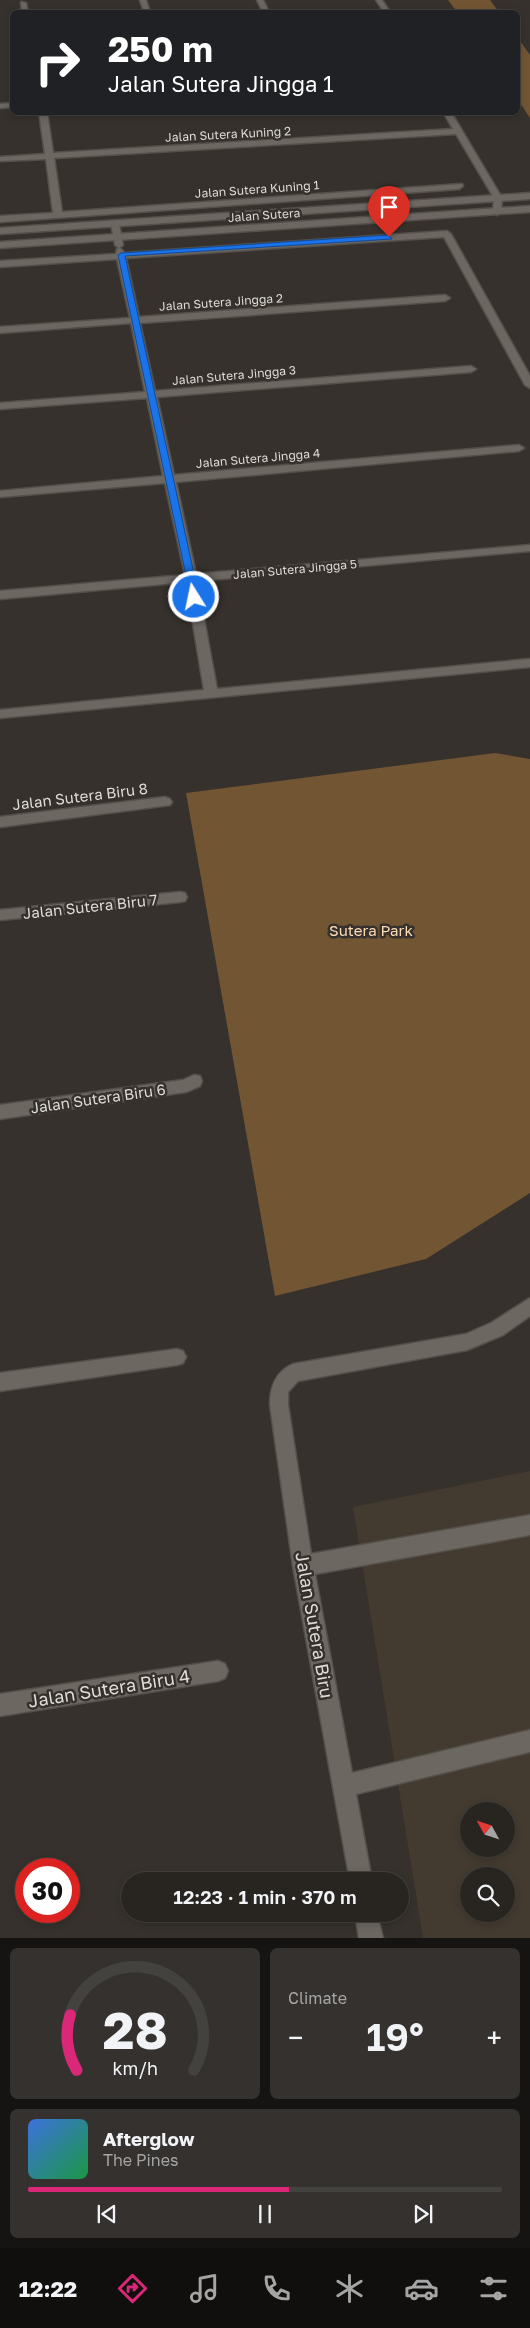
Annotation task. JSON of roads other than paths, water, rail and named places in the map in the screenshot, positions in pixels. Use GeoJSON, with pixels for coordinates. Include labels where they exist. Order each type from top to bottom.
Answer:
{"type":"FeatureCollection","features":[{"type":"Feature","properties":{"kind":"street"},"geometry":{"type":"LineString","coordinates":[[23,3],[25,10]]}},
{"type":"Feature","properties":{"kind":"street"},"geometry":{"type":"LineString","coordinates":[[43,115],[58,214]]}},
{"type":"Feature","properties":{"kind":"street"},"geometry":{"type":"LineString","coordinates":[[449,115],[498,198],[497,212]]}},
{"type":"Feature","properties":{"kind":"street","name":"Jalan Sutera Kuning 2"},"geometry":{"type":"LineString","coordinates":[[0,159],[458,131]]}},
{"type":"Feature","properties":{"kind":"street","name":"Jalan Sutera Kuning 1"},"geometry":{"type":"LineString","coordinates":[[0,219],[459,186]]}},
{"type":"Feature","properties":{"kind":"street","name":"Jalan Sutera"},"geometry":{"type":"LineString","coordinates":[[0,231],[530,196]]}},
{"type":"Feature","properties":{"kind":"street","name":"Jalan Sutera"},"geometry":{"type":"LineString","coordinates":[[0,245],[120,247],[530,209]]}},
{"type":"Feature","properties":{"kind":"street"},"geometry":{"type":"LineString","coordinates":[[115,224],[191,578],[211,692]]}},
{"type":"Feature","properties":{"kind":"street"},"geometry":{"type":"LineString","coordinates":[[0,264],[120,247],[447,234],[530,385]]}},
{"type":"Feature","properties":{"kind":"street","name":"Jalan Sutera Jingga 2"},"geometry":{"type":"LineString","coordinates":[[0,330],[445,298]]}},
{"type":"Feature","properties":{"kind":"street","name":"Jalan Sutera Jingga 3"},"geometry":{"type":"LineString","coordinates":[[0,406],[471,369]]}},
{"type":"Feature","properties":{"kind":"street","name":"Jalan Sutera Jingga 4"},"geometry":{"type":"LineString","coordinates":[[0,494],[519,448]]}},
{"type":"Feature","properties":{"kind":"street","name":"Jalan Sutera Jingga 5"},"geometry":{"type":"LineString","coordinates":[[0,595],[530,548]]}},
{"type":"Feature","properties":{"kind":"street"},"geometry":{"type":"LineString","coordinates":[[0,714],[211,692],[530,663]]}},
{"type":"Feature","properties":{"kind":"street","name":"Jalan Sutera Biru 8"},"geometry":{"type":"LineString","coordinates":[[0,822],[165,802]]}},
{"type":"Feature","properties":{"kind":"street","name":"Jalan Sutera Biru 7"},"geometry":{"type":"LineString","coordinates":[[0,915],[180,896]]}},
{"type":"Feature","properties":{"kind":"street","name":"Jalan Sutera Biru 6"},"geometry":{"type":"LineString","coordinates":[[0,1112],[186,1086],[194,1081]]}},
{"type":"Feature","properties":{"kind":"street","name":"Jalan Sutera Biru"},"geometry":{"type":"LineString","coordinates":[[359,1872],[303,1566],[279,1405],[279,1389],[293,1373],[467,1342],[497,1329],[530,1306]]}},
{"type":"Feature","properties":{"kind":"street"},"geometry":{"type":"LineString","coordinates":[[0,1382],[177,1357]]}},
{"type":"Feature","properties":{"kind":"street"},"geometry":{"type":"LineString","coordinates":[[303,1566],[530,1525]]}},
{"type":"Feature","properties":{"kind":"street","name":"Jalan Sutera Biru 4"},"geometry":{"type":"LineString","coordinates":[[0,1704],[218,1671]]}},
{"type":"Feature","properties":{"kind":"street"},"geometry":{"type":"LineString","coordinates":[[344,1786],[530,1741]]}},
{"type":"Feature","properties":{"kind":"street"},"geometry":{"type":"LineString","coordinates":[[368,1922],[371,1938]]}},
{"type":"Feature","properties":{"kind":"park label","name":"Sutera Park"},"geometry":{"type":"Point","coordinates":[371,930]}}]}
